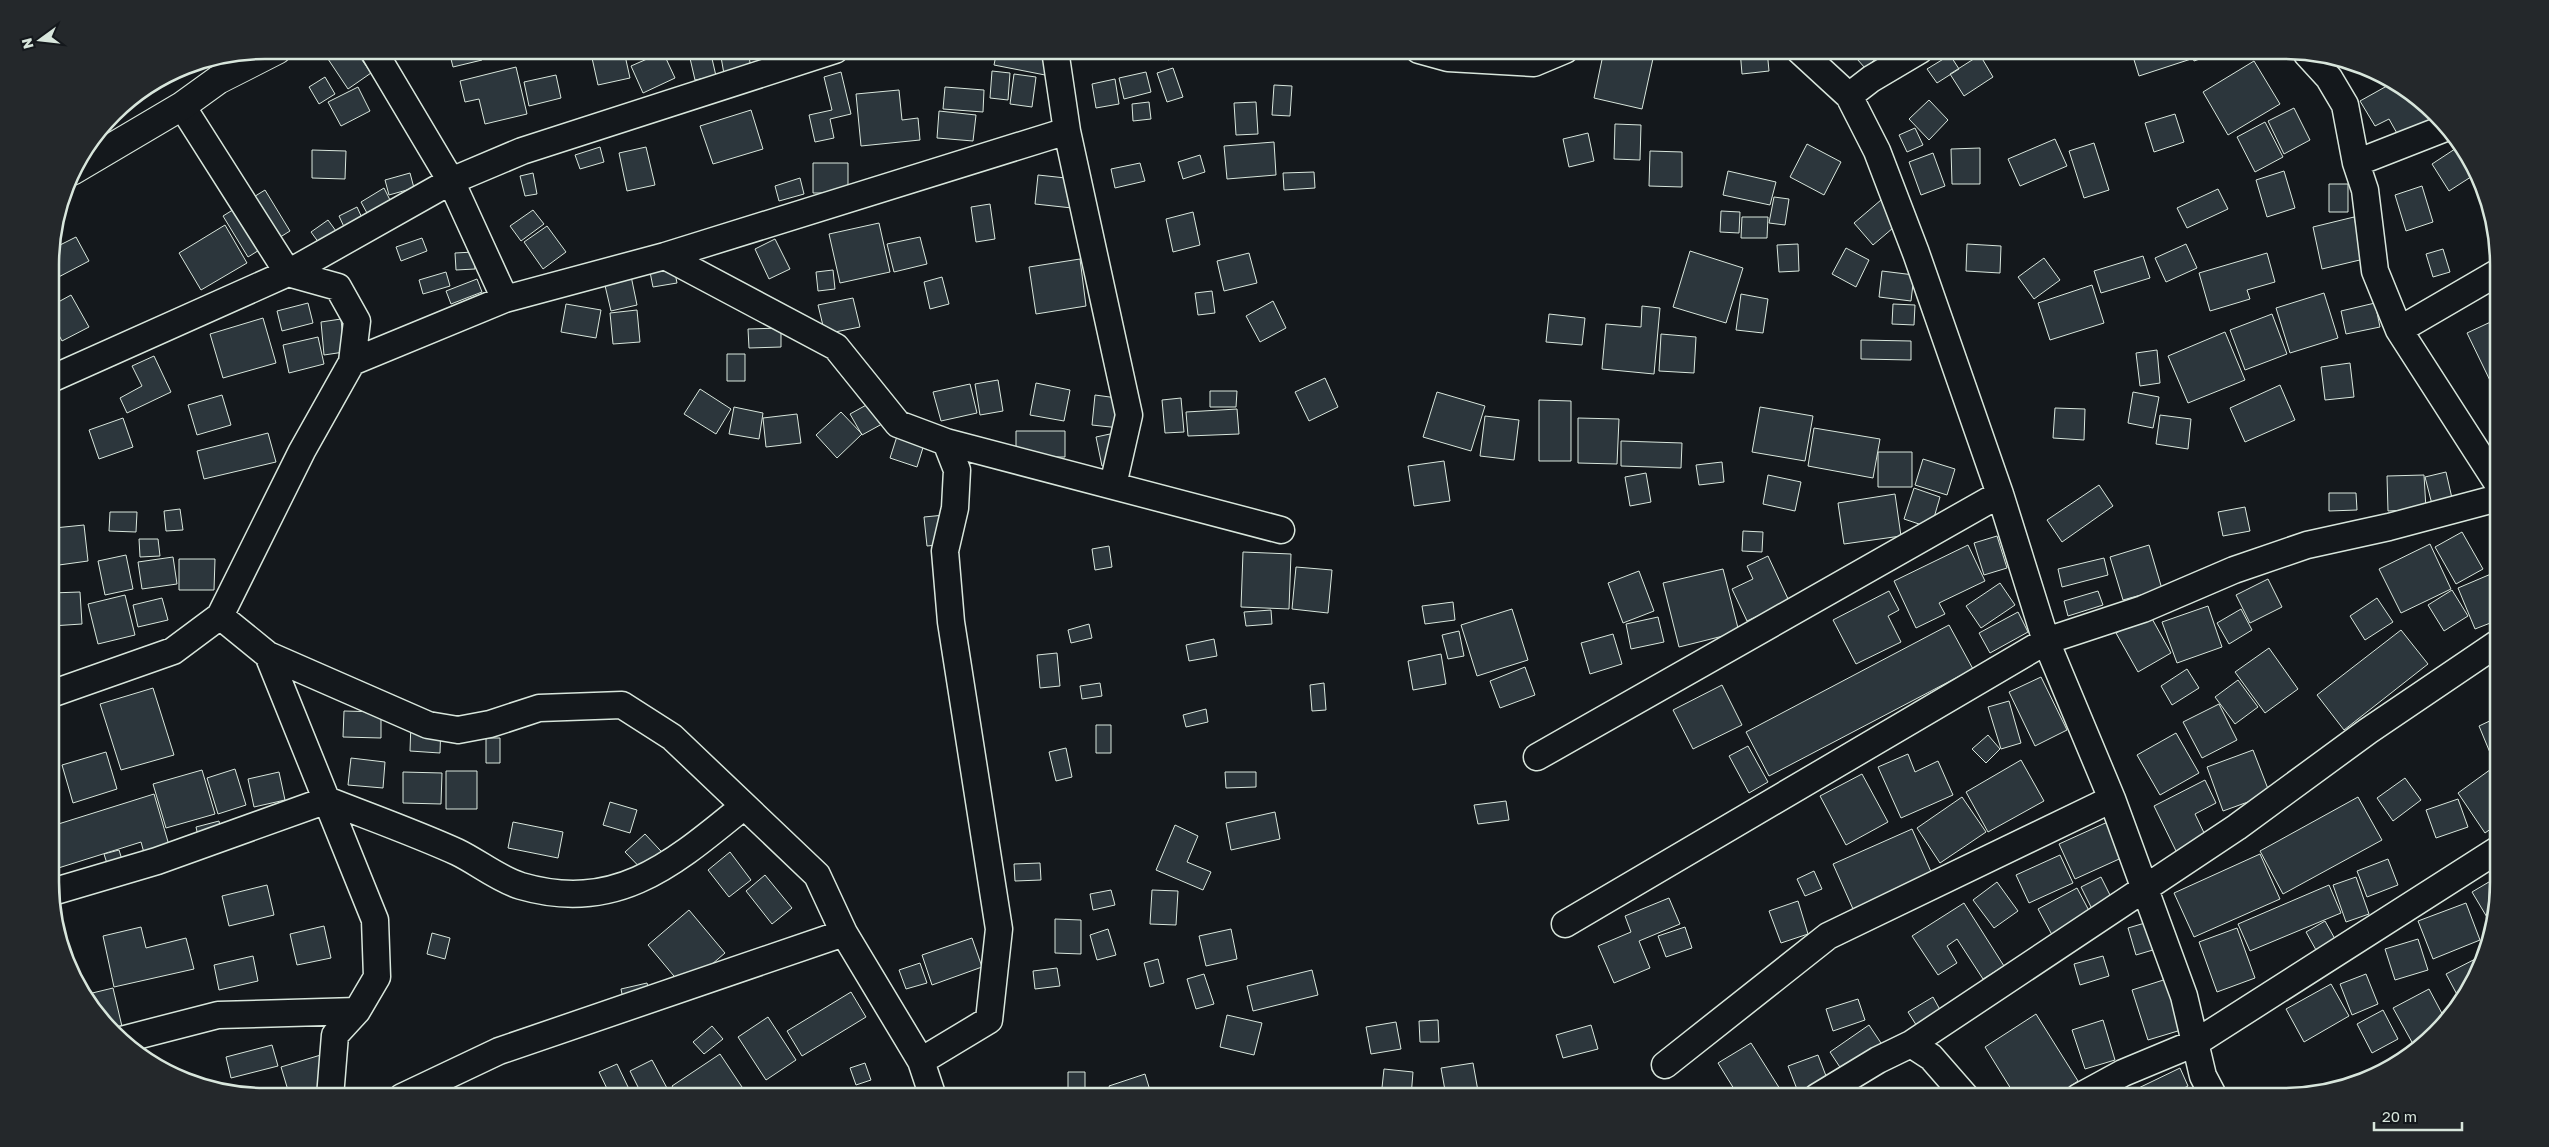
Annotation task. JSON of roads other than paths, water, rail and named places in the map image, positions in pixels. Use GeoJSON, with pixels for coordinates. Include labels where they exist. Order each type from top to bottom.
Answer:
{"type":"FeatureCollection","features":[{"type":"Feature","properties":{"kind":"street"},"geometry":{"type":"LineString","coordinates":[[85,163],[182,106],[218,80],[259,59]]}},
{"type":"Feature","properties":{"kind":"street"},"geometry":{"type":"LineString","coordinates":[[378,59],[451,181],[505,299]]}},
{"type":"Feature","properties":{"kind":"street"},"geometry":{"type":"LineString","coordinates":[[59,375],[288,274],[451,181],[522,152],[807,59]]}},
{"type":"Feature","properties":{"kind":"street"},"geometry":{"type":"LineString","coordinates":[[1056,59],[1067,131],[1129,415],[1113,485]]}},
{"type":"Feature","properties":{"kind":"street"},"geometry":{"type":"LineString","coordinates":[[1465,59],[1534,63],[1544,59]]}},
{"type":"Feature","properties":{"kind":"street"},"geometry":{"type":"LineString","coordinates":[[1809,59],[1849,96],[1877,151],[1916,253],[2000,494],[2046,641],[2112,799],[2143,890],[2184,996],[2203,1076],[2209,1088]]}},
{"type":"Feature","properties":{"kind":"street"},"geometry":{"type":"LineString","coordinates":[[1849,96],[1871,79],[1905,59]]}},
{"type":"Feature","properties":{"kind":"street"},"geometry":{"type":"LineString","coordinates":[[2314,61],[2329,78],[2345,105],[2356,163],[2364,190],[2375,271],[2399,330],[2490,472]]}},
{"type":"Feature","properties":{"kind":"street"},"geometry":{"type":"LineString","coordinates":[[59,691],[173,652],[220,616],[302,451],[352,362],[357,321],[338,287],[288,274],[182,106]]}},
{"type":"Feature","properties":{"kind":"street"},"geometry":{"type":"LineString","coordinates":[[2356,163],[2440,130]]}},
{"type":"Feature","properties":{"kind":"street"},"geometry":{"type":"LineString","coordinates":[[352,362],[505,299],[666,256],[1067,131]]}},
{"type":"Feature","properties":{"kind":"street"},"geometry":{"type":"LineString","coordinates":[[666,256],[836,347],[898,424],[946,442],[1281,530]]}},
{"type":"Feature","properties":{"kind":"street"},"geometry":{"type":"LineString","coordinates":[[2399,330],[2490,276]]}},
{"type":"Feature","properties":{"kind":"street"},"geometry":{"type":"LineString","coordinates":[[921,1062],[988,1020],[999,929],[951,622],[945,551],[956,508],[957,470],[946,442]]}},
{"type":"Feature","properties":{"kind":"street"},"geometry":{"type":"LineString","coordinates":[[1537,757],[2000,494]]}},
{"type":"Feature","properties":{"kind":"street"},"geometry":{"type":"LineString","coordinates":[[1564,924],[2046,641],[2143,609],[2234,570],[2307,545],[2389,527],[2490,500]]}},
{"type":"Feature","properties":{"kind":"street"},"geometry":{"type":"LineString","coordinates":[[220,616],[268,655],[428,725],[458,730],[490,724],[539,708],[622,704],[672,737],[817,875],[844,933],[921,1062],[930,1088]]}},
{"type":"Feature","properties":{"kind":"street"},"geometry":{"type":"LineString","coordinates":[[1832,1088],[1878,1060],[1911,1044],[2143,890],[2237,827],[2368,731],[2490,648]]}},
{"type":"Feature","properties":{"kind":"street"},"geometry":{"type":"LineString","coordinates":[[268,655],[375,920],[377,976],[357,1011],[335,1035],[331,1088]]}},
{"type":"Feature","properties":{"kind":"street"},"geometry":{"type":"LineString","coordinates":[[1665,1064],[1828,936],[2112,799]]}},
{"type":"Feature","properties":{"kind":"street"},"geometry":{"type":"LineString","coordinates":[[59,890],[157,861],[326,800],[457,852],[520,885],[573,895],[628,885],[682,856],[744,806]]}},
{"type":"Feature","properties":{"kind":"street"},"geometry":{"type":"LineString","coordinates":[[2096,1088],[2123,1073],[2195,1043],[2490,855]]}},
{"type":"Feature","properties":{"kind":"street"},"geometry":{"type":"LineString","coordinates":[[421,1088],[499,1051],[844,933]]}},
{"type":"Feature","properties":{"kind":"street"},"geometry":{"type":"LineString","coordinates":[[130,1038],[218,1015],[357,1011]]}},
{"type":"Feature","properties":{"kind":"street"},"geometry":{"type":"LineString","coordinates":[[1911,1044],[1930,1057],[1958,1088]]}}]}
